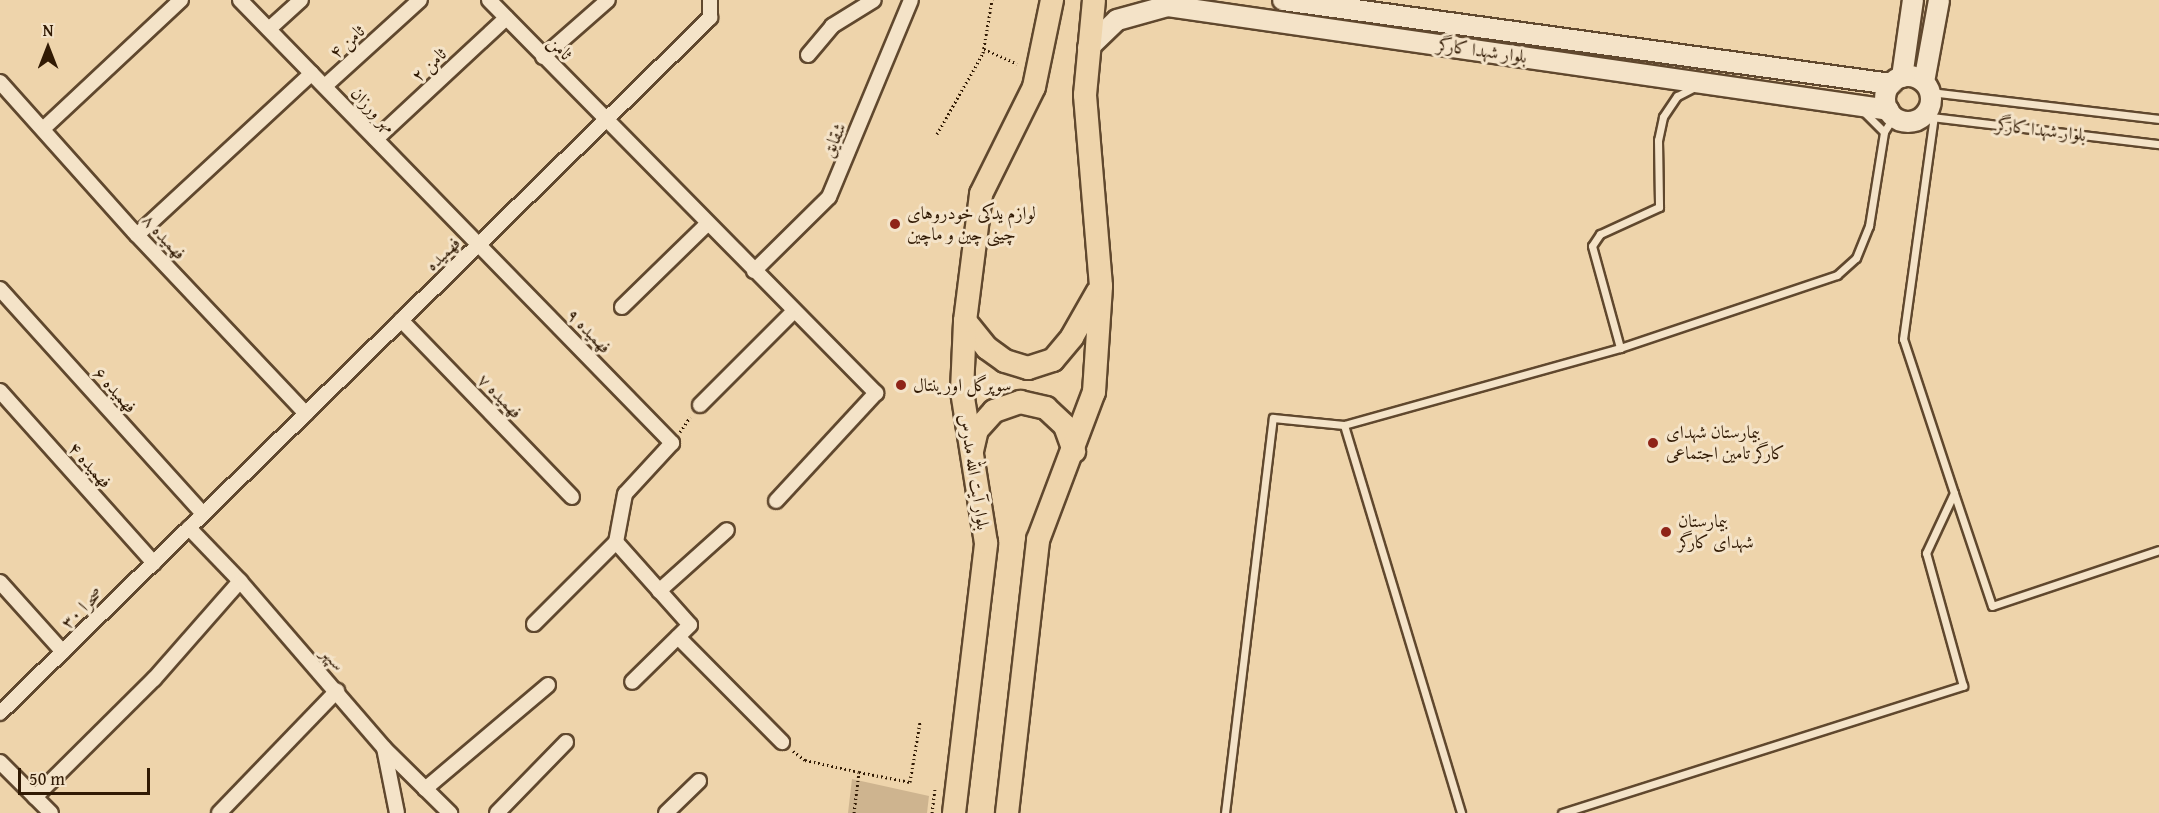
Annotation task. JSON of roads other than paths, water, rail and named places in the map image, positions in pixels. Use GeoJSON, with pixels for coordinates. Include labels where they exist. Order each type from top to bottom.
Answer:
{"type":"FeatureCollection","features":[{"type":"Feature","properties":{"kind":"main road","name":"بلوار آیت الله مدرس"},"geometry":{"type":"LineString","coordinates":[[954,813],[986,543],[962,391],[965,321],[981,194],[1034,87],[1052,0]]}},
{"type":"Feature","properties":{"kind":"main road"},"geometry":{"type":"LineString","coordinates":[[1007,813],[1038,540],[1074,451],[1094,392],[1101,286],[1086,95],[1088,48],[1094,0]]}},
{"type":"Feature","properties":{"kind":"main road"},"geometry":{"type":"LineString","coordinates":[[965,321],[987,348],[1005,361],[1028,368],[1053,360],[1072,337],[1101,286]]}},
{"type":"Feature","properties":{"kind":"main road"},"geometry":{"type":"LineString","coordinates":[[971,456],[977,430],[994,411],[1020,402],[1046,408],[1065,426],[1074,451]]}},
{"type":"Feature","properties":{"kind":"street"},"geometry":{"type":"LineString","coordinates":[[42,129],[181,0]]}},
{"type":"Feature","properties":{"kind":"street","name":"مهر ورزان"},"geometry":{"type":"LineString","coordinates":[[240,0],[479,245]]}},
{"type":"Feature","properties":{"kind":"street"},"geometry":{"type":"LineString","coordinates":[[269,29],[301,0]]}},
{"type":"Feature","properties":{"kind":"street","name":"ثامن ۴"},"geometry":{"type":"LineString","coordinates":[[324,86],[420,0]]}},
{"type":"Feature","properties":{"kind":"street"},"geometry":{"type":"LineString","coordinates":[[543,57],[608,0]]}},
{"type":"Feature","properties":{"kind":"street","name":"فهمیده"},"geometry":{"type":"LineString","coordinates":[[189,528],[710,18],[710,0]]}},
{"type":"Feature","properties":{"kind":"street"},"geometry":{"type":"LineString","coordinates":[[808,55],[832,26],[874,0]]}},
{"type":"Feature","properties":{"kind":"street","name":"شقایق"},"geometry":{"type":"LineString","coordinates":[[754,271],[829,196],[911,0]]}},
{"type":"Feature","properties":{"kind":"street","name":"بلوار شهدا کارگر"},"geometry":{"type":"LineString","coordinates":[[1283,0],[1896,80]]}},
{"type":"Feature","properties":{"kind":"street"},"geometry":{"type":"LineString","coordinates":[[1913,0],[1896,80],[1886,102],[1889,120],[1908,121],[1929,117],[1927,87],[1939,0]]}},
{"type":"Feature","properties":{"kind":"street","name":"ثامن"},"geometry":{"type":"LineString","coordinates":[[492,1],[604,122],[876,393],[776,501]]}},
{"type":"Feature","properties":{"kind":"street","name":"بلوار شهدا کارگر"},"geometry":{"type":"LineString","coordinates":[[1088,48],[1117,20],[1168,6],[1858,106],[1889,120]]}},
{"type":"Feature","properties":{"kind":"street","name":"ثامن ۲"},"geometry":{"type":"LineString","coordinates":[[376,139],[506,18]]}},
{"type":"Feature","properties":{"kind":"street"},"geometry":{"type":"LineString","coordinates":[[137,235],[312,73]]}},
{"type":"Feature","properties":{"kind":"street"},"geometry":{"type":"LineString","coordinates":[[1896,80],[1914,76],[1927,87]]}},
{"type":"Feature","properties":{"kind":"street","name":"فهمیده ۸"},"geometry":{"type":"LineString","coordinates":[[0,82],[137,235],[306,414]]}},
{"type":"Feature","properties":{"kind":"street"},"geometry":{"type":"LineString","coordinates":[[622,307],[707,224]]}},
{"type":"Feature","properties":{"kind":"street","name":"فهمیده ۹"},"geometry":{"type":"LineString","coordinates":[[479,245],[672,443],[625,494],[616,542]]}},
{"type":"Feature","properties":{"kind":"street","name":"فهمیده ۶"},"geometry":{"type":"LineString","coordinates":[[0,289],[203,514]]}},
{"type":"Feature","properties":{"kind":"street"},"geometry":{"type":"LineString","coordinates":[[700,405],[794,311]]}},
{"type":"Feature","properties":{"kind":"street","name":"فهمیده ۷"},"geometry":{"type":"LineString","coordinates":[[401,320],[572,497]]}},
{"type":"Feature","properties":{"kind":"street","name":"فهمیده ۴"},"geometry":{"type":"LineString","coordinates":[[0,391],[154,563]]}},
{"type":"Feature","properties":{"kind":"street","name":"صحرا ۳۰"},"geometry":{"type":"LineString","coordinates":[[0,713],[189,528]]}},
{"type":"Feature","properties":{"kind":"street","name":"سپهر"},"geometry":{"type":"LineString","coordinates":[[189,528],[240,581],[384,748],[450,813]]}},
{"type":"Feature","properties":{"kind":"street"},"geometry":{"type":"LineString","coordinates":[[659,591],[727,530]]}},
{"type":"Feature","properties":{"kind":"street"},"geometry":{"type":"LineString","coordinates":[[534,624],[616,542],[690,625],[632,682]]}},
{"type":"Feature","properties":{"kind":"street"},"geometry":{"type":"LineString","coordinates":[[35,797],[154,680],[240,581]]}},
{"type":"Feature","properties":{"kind":"street"},"geometry":{"type":"LineString","coordinates":[[0,582],[63,652]]}},
{"type":"Feature","properties":{"kind":"street"},"geometry":{"type":"LineString","coordinates":[[678,637],[782,742]]}},
{"type":"Feature","properties":{"kind":"street"},"geometry":{"type":"LineString","coordinates":[[425,789],[548,685]]}},
{"type":"Feature","properties":{"kind":"street"},"geometry":{"type":"LineString","coordinates":[[219,813],[337,692]]}},
{"type":"Feature","properties":{"kind":"street"},"geometry":{"type":"LineString","coordinates":[[497,813],[566,742]]}},
{"type":"Feature","properties":{"kind":"street"},"geometry":{"type":"LineString","coordinates":[[384,748],[397,813]]}},
{"type":"Feature","properties":{"kind":"street"},"geometry":{"type":"LineString","coordinates":[[0,762],[51,813]]}},
{"type":"Feature","properties":{"kind":"street"},"geometry":{"type":"LineString","coordinates":[[666,813],[699,781]]}},
{"type":"Feature","properties":{"kind":"lane"},"geometry":{"type":"LineString","coordinates":[[1620,348],[1592,246],[1600,234],[1659,207],[1658,140],[1663,117],[1677,96],[1702,83]]}},
{"type":"Feature","properties":{"kind":"lane","name":"بلوار شهدا کارگر"},"geometry":{"type":"LineString","coordinates":[[1927,87],[2159,119]]}},
{"type":"Feature","properties":{"kind":"lane","name":"بلوار شهدا کارگر"},"geometry":{"type":"LineString","coordinates":[[1929,117],[2159,144]]}},
{"type":"Feature","properties":{"kind":"lane"},"geometry":{"type":"LineString","coordinates":[[1929,117],[1903,339],[1992,606],[2159,550]]}},
{"type":"Feature","properties":{"kind":"lane"},"geometry":{"type":"LineString","coordinates":[[1225,813],[1273,418],[1344,425],[1620,348],[1837,275],[1856,258],[1869,226],[1889,120]]}},
{"type":"Feature","properties":{"kind":"lane"},"geometry":{"type":"LineString","coordinates":[[1344,425],[1461,813]]}},
{"type":"Feature","properties":{"kind":"lane"},"geometry":{"type":"LineString","coordinates":[[1562,813],[1963,686],[1926,552],[1954,493]]}},
{"type":"Feature","properties":{"kind":"place","name":"لوازم یدکی خودروهای چینی چین و ماچین"},"geometry":{"type":"Point","coordinates":[895,224]}},
{"type":"Feature","properties":{"kind":"place","name":"سوپرگل اورینتال"},"geometry":{"type":"Point","coordinates":[901,385]}},
{"type":"Feature","properties":{"kind":"place","name":"بیمارستان شهدای کارگر تامین اجتماعی"},"geometry":{"type":"Point","coordinates":[1653,443]}},
{"type":"Feature","properties":{"kind":"place","name":"بیمارستان شهدای کارگر"},"geometry":{"type":"Point","coordinates":[1666,532]}}]}
